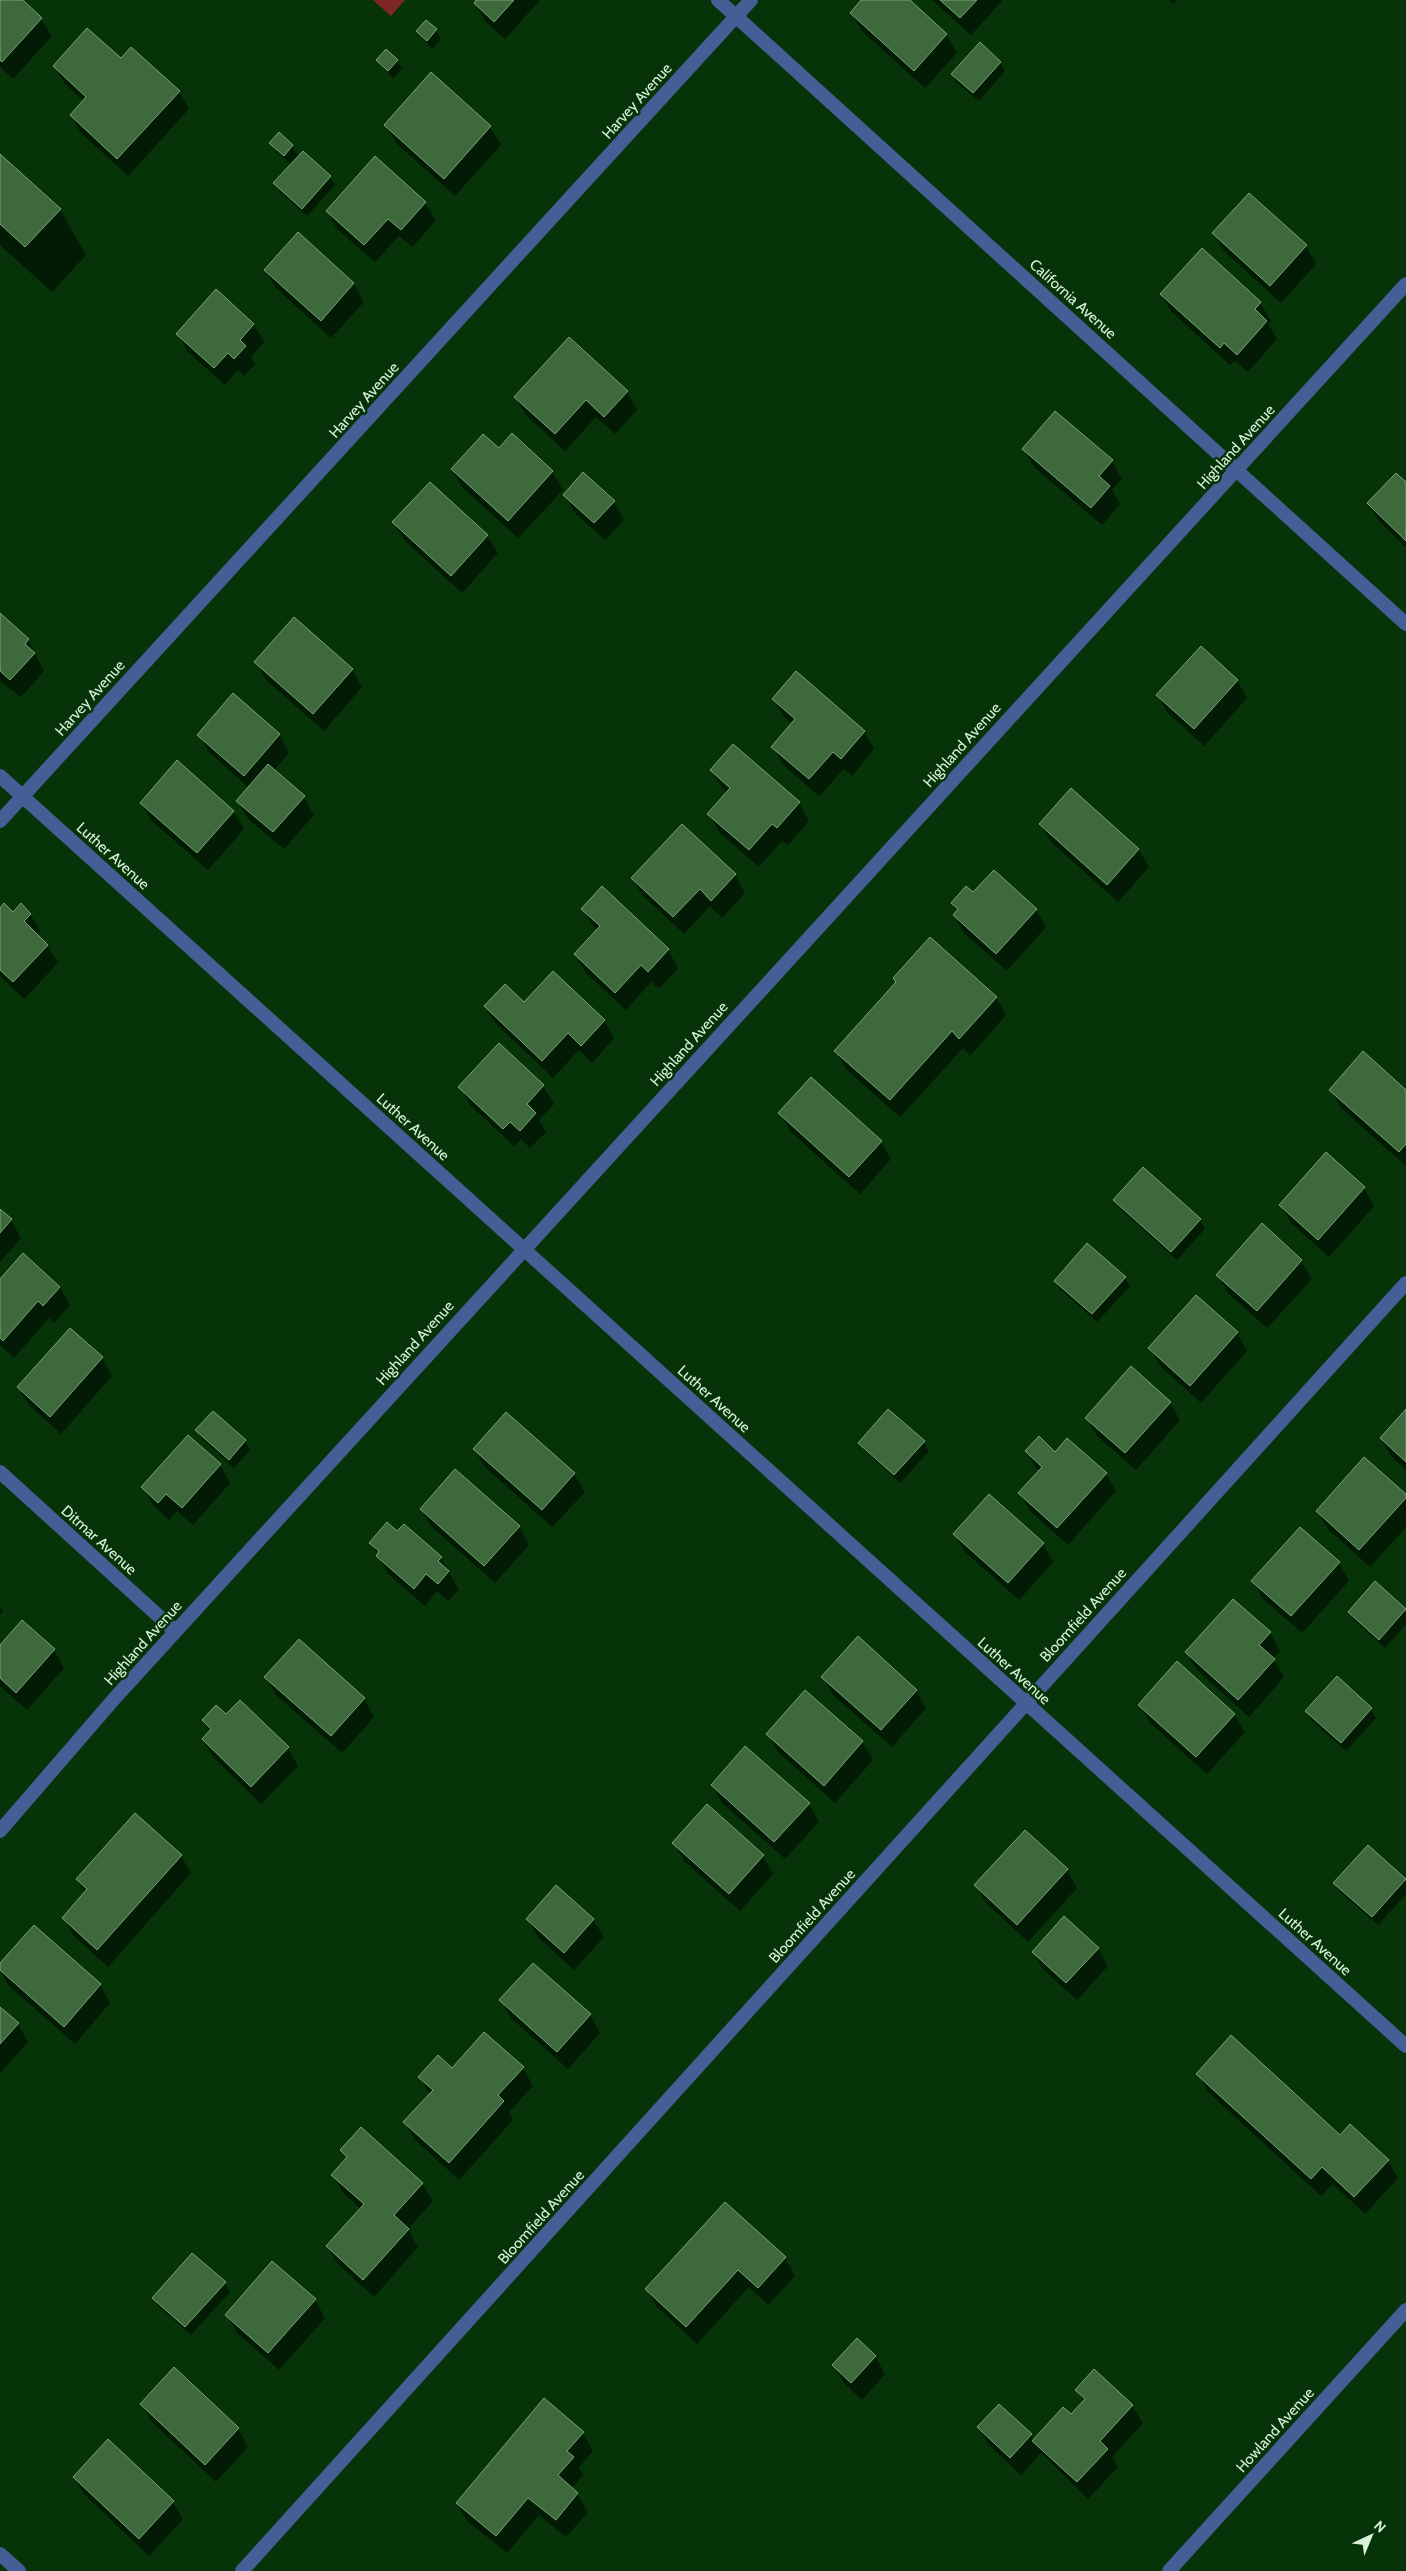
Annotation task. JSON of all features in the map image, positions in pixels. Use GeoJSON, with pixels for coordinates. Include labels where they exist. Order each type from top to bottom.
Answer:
{"type":"FeatureCollection","features":[{"type":"Feature","properties":{"kind":"street","name":"California Avenue"},"geometry":{"type":"LineString","coordinates":[[718,0],[1406,624]]}},
{"type":"Feature","properties":{"kind":"street","name":"Harvey Avenue"},"geometry":{"type":"LineString","coordinates":[[0,821],[751,0]]}},
{"type":"Feature","properties":{"kind":"street","name":"Highland Avenue"},"geometry":{"type":"LineString","coordinates":[[0,1831],[175,1631],[1406,284]]}},
{"type":"Feature","properties":{"kind":"street","name":"Luther Avenue"},"geometry":{"type":"LineString","coordinates":[[0,776],[1406,2046]]}},
{"type":"Feature","properties":{"kind":"street","name":"Bloomfield Avenue"},"geometry":{"type":"LineString","coordinates":[[242,2571],[692,2075],[1025,1702],[1406,1283]]}},
{"type":"Feature","properties":{"kind":"street","name":"Ditmar Avenue"},"geometry":{"type":"LineString","coordinates":[[0,1472],[175,1631]]}},
{"type":"Feature","properties":{"kind":"street","name":"Howland Avenue"},"geometry":{"type":"LineString","coordinates":[[1169,2571],[1406,2310]]}},
{"type":"Feature","properties":{"kind":"street"},"geometry":{"type":"LineString","coordinates":[[0,2554],[19,2571]]}},
{"type":"Feature","properties":{"kind":"shaded area"},"geometry":{"type":"Polygon","coordinates":[[[373,0],[405,0],[391,16],[373,0]]]}},
{"type":"Feature","properties":{"kind":"building"},"geometry":{"type":"Polygon","coordinates":[[[0,0],[23,0],[42,18],[2,62],[0,60],[0,0]]]}},
{"type":"Feature","properties":{"kind":"building"},"geometry":{"type":"Polygon","coordinates":[[[476,0],[514,0],[494,22],[474,3],[476,0]]]}},
{"type":"Feature","properties":{"kind":"building"},"geometry":{"type":"Polygon","coordinates":[[[861,0],[910,0],[947,34],[914,71],[850,13],[861,0]]]}},
{"type":"Feature","properties":{"kind":"building"},"geometry":{"type":"Polygon","coordinates":[[[940,0],[977,0],[960,18],[940,0]]]}},
{"type":"Feature","properties":{"kind":"building"},"geometry":{"type":"Polygon","coordinates":[[[426,20],[437,29],[427,41],[416,31],[426,20]]]}},
{"type":"Feature","properties":{"kind":"building"},"geometry":{"type":"Polygon","coordinates":[[[87,28],[121,58],[131,47],[180,91],[117,159],[70,115],[86,97],[53,66],[87,28]]]}},
{"type":"Feature","properties":{"kind":"building"},"geometry":{"type":"Polygon","coordinates":[[[980,42],[1001,62],[973,93],[951,74],[980,42]]]}},
{"type":"Feature","properties":{"kind":"building"},"geometry":{"type":"Polygon","coordinates":[[[386,49],[398,60],[388,71],[376,60],[386,49]]]}},
{"type":"Feature","properties":{"kind":"building"},"geometry":{"type":"Polygon","coordinates":[[[431,72],[491,126],[444,179],[384,125],[431,72]]]}},
{"type":"Feature","properties":{"kind":"building"},"geometry":{"type":"Polygon","coordinates":[[[279,132],[293,145],[284,156],[269,143],[279,132]]]}},
{"type":"Feature","properties":{"kind":"building"},"geometry":{"type":"Polygon","coordinates":[[[303,151],[331,176],[302,209],[273,183],[303,151]]]}},
{"type":"Feature","properties":{"kind":"building"},"geometry":{"type":"Polygon","coordinates":[[[0,154],[61,209],[25,247],[0,224],[0,154]]]}},
{"type":"Feature","properties":{"kind":"building"},"geometry":{"type":"Polygon","coordinates":[[[375,156],[426,202],[401,230],[388,219],[364,245],[326,211],[375,156]]]}},
{"type":"Feature","properties":{"kind":"building"},"geometry":{"type":"Polygon","coordinates":[[[1249,193],[1307,245],[1270,286],[1212,233],[1249,193]]]}},
{"type":"Feature","properties":{"kind":"building"},"geometry":{"type":"Polygon","coordinates":[[[298,232],[354,283],[321,321],[264,270],[298,232]]]}},
{"type":"Feature","properties":{"kind":"building"},"geometry":{"type":"Polygon","coordinates":[[[1202,248],[1261,302],[1255,309],[1267,321],[1237,355],[1224,343],[1220,348],[1160,294],[1202,248]]]}},
{"type":"Feature","properties":{"kind":"building"},"geometry":{"type":"Polygon","coordinates":[[[216,289],[254,324],[240,340],[246,346],[234,359],[228,353],[214,368],[176,334],[216,289]]]}},
{"type":"Feature","properties":{"kind":"building"},"geometry":{"type":"Polygon","coordinates":[[[569,337],[628,391],[604,417],[586,400],[555,434],[514,397],[569,337]]]}},
{"type":"Feature","properties":{"kind":"building"},"geometry":{"type":"Polygon","coordinates":[[[1055,411],[1113,460],[1099,476],[1110,486],[1091,508],[1022,449],[1055,411]]]}},
{"type":"Feature","properties":{"kind":"building"},"geometry":{"type":"Polygon","coordinates":[[[512,433],[553,471],[508,521],[451,469],[483,434],[499,448],[512,433]]]}},
{"type":"Feature","properties":{"kind":"building"},"geometry":{"type":"Polygon","coordinates":[[[583,472],[615,501],[594,523],[563,495],[583,472]]]}},
{"type":"Feature","properties":{"kind":"building"},"geometry":{"type":"Polygon","coordinates":[[[1396,473],[1406,482],[1406,541],[1367,503],[1396,473]]]}},
{"type":"Feature","properties":{"kind":"building"},"geometry":{"type":"Polygon","coordinates":[[[430,482],[488,535],[451,576],[392,522],[430,482]]]}},
{"type":"Feature","properties":{"kind":"building"},"geometry":{"type":"Polygon","coordinates":[[[0,613],[29,639],[25,644],[35,653],[10,680],[0,671],[0,613]]]}},
{"type":"Feature","properties":{"kind":"building"},"geometry":{"type":"Polygon","coordinates":[[[294,617],[353,669],[313,714],[254,662],[294,617]]]}},
{"type":"Feature","properties":{"kind":"building"},"geometry":{"type":"Polygon","coordinates":[[[1201,646],[1238,680],[1194,729],[1156,695],[1201,646]]]}},
{"type":"Feature","properties":{"kind":"building"},"geometry":{"type":"Polygon","coordinates":[[[796,671],[865,731],[841,759],[833,752],[809,779],[771,747],[795,719],[772,699],[796,671]]]}},
{"type":"Feature","properties":{"kind":"building"},"geometry":{"type":"Polygon","coordinates":[[[233,693],[280,734],[244,776],[197,735],[233,693]]]}},
{"type":"Feature","properties":{"kind":"building"},"geometry":{"type":"Polygon","coordinates":[[[733,744],[800,802],[777,828],[772,824],[749,850],[707,814],[730,788],[710,770],[733,744]]]}},
{"type":"Feature","properties":{"kind":"building"},"geometry":{"type":"Polygon","coordinates":[[[177,760],[234,811],[197,853],[140,803],[177,760]]]}},
{"type":"Feature","properties":{"kind":"building"},"geometry":{"type":"Polygon","coordinates":[[[268,764],[305,796],[273,832],[236,801],[268,764]]]}},
{"type":"Feature","properties":{"kind":"building"},"geometry":{"type":"Polygon","coordinates":[[[1071,788],[1139,849],[1107,885],[1039,824],[1071,788]]]}},
{"type":"Feature","properties":{"kind":"building"},"geometry":{"type":"Polygon","coordinates":[[[682,824],[736,874],[711,901],[700,889],[673,917],[631,878],[682,824]]]}},
{"type":"Feature","properties":{"kind":"building"},"geometry":{"type":"Polygon","coordinates":[[[994,870],[1037,909],[996,954],[953,915],[958,909],[951,903],[966,886],[973,892],[994,870]]]}},
{"type":"Feature","properties":{"kind":"building"},"geometry":{"type":"Polygon","coordinates":[[[602,886],[669,949],[648,972],[641,965],[615,993],[574,954],[600,926],[581,909],[602,886]]]}},
{"type":"Feature","properties":{"kind":"building"},"geometry":{"type":"Polygon","coordinates":[[[4,903],[13,912],[21,903],[31,914],[24,921],[48,945],[13,982],[0,970],[0,908],[4,903]]]}},
{"type":"Feature","properties":{"kind":"building"},"geometry":{"type":"Polygon","coordinates":[[[930,937],[997,997],[959,1039],[952,1031],[890,1100],[834,1051],[896,982],[893,978],[930,937]]]}},
{"type":"Feature","properties":{"kind":"building"},"geometry":{"type":"Polygon","coordinates":[[[553,971],[605,1020],[581,1046],[568,1033],[542,1061],[484,1006],[505,984],[524,1002],[553,971]]]}},
{"type":"Feature","properties":{"kind":"building"},"geometry":{"type":"Polygon","coordinates":[[[499,1043],[544,1085],[527,1104],[536,1113],[520,1131],[510,1122],[503,1129],[458,1087],[499,1043]]]}},
{"type":"Feature","properties":{"kind":"building"},"geometry":{"type":"Polygon","coordinates":[[[1363,1051],[1406,1090],[1406,1144],[1399,1152],[1329,1090],[1363,1051]]]}},
{"type":"Feature","properties":{"kind":"building"},"geometry":{"type":"Polygon","coordinates":[[[811,1077],[882,1141],[849,1177],[778,1113],[811,1077]]]}},
{"type":"Feature","properties":{"kind":"building"},"geometry":{"type":"Polygon","coordinates":[[[1326,1152],[1365,1187],[1318,1240],[1279,1205],[1326,1152]]]}},
{"type":"Feature","properties":{"kind":"building"},"geometry":{"type":"Polygon","coordinates":[[[1143,1167],[1201,1219],[1171,1252],[1113,1200],[1143,1167]]]}},
{"type":"Feature","properties":{"kind":"building"},"geometry":{"type":"Polygon","coordinates":[[[0,1209],[12,1219],[0,1233],[0,1209]]]}},
{"type":"Feature","properties":{"kind":"building"},"geometry":{"type":"Polygon","coordinates":[[[1262,1223],[1302,1260],[1257,1311],[1216,1275],[1262,1223]]]}},
{"type":"Feature","properties":{"kind":"building"},"geometry":{"type":"Polygon","coordinates":[[[1087,1243],[1126,1277],[1092,1314],[1054,1281],[1087,1243]]]}},
{"type":"Feature","properties":{"kind":"building"},"geometry":{"type":"Polygon","coordinates":[[[23,1253],[60,1287],[43,1306],[38,1301],[3,1341],[0,1338],[0,1279],[23,1253]]]}},
{"type":"Feature","properties":{"kind":"building"},"geometry":{"type":"Polygon","coordinates":[[[1196,1295],[1238,1332],[1190,1386],[1148,1348],[1196,1295]]]}},
{"type":"Feature","properties":{"kind":"building"},"geometry":{"type":"Polygon","coordinates":[[[70,1328],[103,1357],[50,1417],[17,1387],[70,1328]]]}},
{"type":"Feature","properties":{"kind":"building"},"geometry":{"type":"Polygon","coordinates":[[[1131,1366],[1171,1402],[1125,1453],[1085,1418],[1131,1366]]]}},
{"type":"Feature","properties":{"kind":"building"},"geometry":{"type":"Polygon","coordinates":[[[888,1409],[925,1441],[894,1475],[858,1443],[888,1409]]]}},
{"type":"Feature","properties":{"kind":"building"},"geometry":{"type":"Polygon","coordinates":[[[1406,1409],[1406,1462],[1380,1438],[1406,1409]]]}},
{"type":"Feature","properties":{"kind":"building"},"geometry":{"type":"Polygon","coordinates":[[[213,1411],[246,1440],[229,1460],[195,1430],[213,1411]]]}},
{"type":"Feature","properties":{"kind":"building"},"geometry":{"type":"Polygon","coordinates":[[[506,1412],[575,1473],[542,1510],[473,1449],[506,1412]]]}},
{"type":"Feature","properties":{"kind":"building"},"geometry":{"type":"Polygon","coordinates":[[[188,1435],[221,1464],[182,1508],[166,1494],[158,1503],[141,1487],[188,1435]]]}},
{"type":"Feature","properties":{"kind":"building"},"geometry":{"type":"Polygon","coordinates":[[[1039,1436],[1055,1452],[1067,1438],[1107,1473],[1057,1528],[1018,1493],[1042,1467],[1025,1451],[1039,1436]]]}},
{"type":"Feature","properties":{"kind":"building"},"geometry":{"type":"Polygon","coordinates":[[[1364,1457],[1406,1494],[1406,1498],[1359,1550],[1316,1511],[1364,1457]]]}},
{"type":"Feature","properties":{"kind":"building"},"geometry":{"type":"Polygon","coordinates":[[[455,1469],[520,1526],[484,1566],[420,1509],[455,1469]]]}},
{"type":"Feature","properties":{"kind":"building"},"geometry":{"type":"Polygon","coordinates":[[[989,1494],[1044,1543],[1008,1583],[953,1534],[989,1494]]]}},
{"type":"Feature","properties":{"kind":"building"},"geometry":{"type":"Polygon","coordinates":[[[387,1522],[397,1531],[404,1524],[442,1557],[438,1561],[449,1571],[438,1584],[426,1574],[414,1589],[376,1556],[379,1551],[369,1543],[387,1522]]]}},
{"type":"Feature","properties":{"kind":"building"},"geometry":{"type":"Polygon","coordinates":[[[1300,1527],[1340,1562],[1291,1616],[1251,1581],[1300,1527]]]}},
{"type":"Feature","properties":{"kind":"building"},"geometry":{"type":"Polygon","coordinates":[[[1375,1581],[1406,1609],[1379,1640],[1348,1612],[1375,1581]]]}},
{"type":"Feature","properties":{"kind":"building"},"geometry":{"type":"Polygon","coordinates":[[[1233,1599],[1271,1632],[1259,1645],[1275,1659],[1238,1700],[1185,1652],[1233,1599]]]}},
{"type":"Feature","properties":{"kind":"building"},"geometry":{"type":"Polygon","coordinates":[[[22,1620],[55,1649],[16,1693],[0,1678],[0,1645],[22,1620]]]}},
{"type":"Feature","properties":{"kind":"building"},"geometry":{"type":"Polygon","coordinates":[[[858,1636],[917,1690],[881,1730],[821,1677],[858,1636]]]}},
{"type":"Feature","properties":{"kind":"building"},"geometry":{"type":"Polygon","coordinates":[[[299,1639],[365,1698],[331,1736],[264,1677],[299,1639]]]}},
{"type":"Feature","properties":{"kind":"building"},"geometry":{"type":"Polygon","coordinates":[[[1177,1661],[1235,1714],[1196,1757],[1138,1705],[1177,1661]]]}},
{"type":"Feature","properties":{"kind":"building"},"geometry":{"type":"Polygon","coordinates":[[[1337,1676],[1372,1708],[1341,1743],[1305,1711],[1337,1676]]]}},
{"type":"Feature","properties":{"kind":"building"},"geometry":{"type":"Polygon","coordinates":[[[805,1690],[863,1741],[824,1786],[766,1734],[805,1690]]]}},
{"type":"Feature","properties":{"kind":"building"},"geometry":{"type":"Polygon","coordinates":[[[240,1700],[289,1747],[251,1787],[202,1739],[211,1729],[202,1720],[216,1705],[226,1714],[240,1700]]]}},
{"type":"Feature","properties":{"kind":"building"},"geometry":{"type":"Polygon","coordinates":[[[745,1746],[810,1803],[774,1842],[711,1785],[745,1746]]]}},
{"type":"Feature","properties":{"kind":"building"},"geometry":{"type":"Polygon","coordinates":[[[707,1804],[764,1855],[729,1894],[672,1843],[707,1804]]]}},
{"type":"Feature","properties":{"kind":"building"},"geometry":{"type":"Polygon","coordinates":[[[135,1813],[182,1855],[97,1950],[62,1918],[87,1889],[76,1879],[135,1813]]]}},
{"type":"Feature","properties":{"kind":"building"},"geometry":{"type":"Polygon","coordinates":[[[1025,1830],[1068,1869],[1017,1925],[974,1885],[1025,1830]]]}},
{"type":"Feature","properties":{"kind":"building"},"geometry":{"type":"Polygon","coordinates":[[[1368,1845],[1406,1879],[1372,1917],[1333,1883],[1368,1845]]]}},
{"type":"Feature","properties":{"kind":"building"},"geometry":{"type":"Polygon","coordinates":[[[556,1885],[594,1919],[564,1953],[526,1919],[556,1885]]]}},
{"type":"Feature","properties":{"kind":"building"},"geometry":{"type":"Polygon","coordinates":[[[1064,1916],[1099,1948],[1066,1983],[1032,1952],[1064,1916]]]}},
{"type":"Feature","properties":{"kind":"building"},"geometry":{"type":"Polygon","coordinates":[[[34,1925],[101,1984],[64,2027],[0,1970],[0,1963],[34,1925]]]}},
{"type":"Feature","properties":{"kind":"building"},"geometry":{"type":"Polygon","coordinates":[[[533,1963],[591,2014],[557,2052],[499,2000],[533,1963]]]}},
{"type":"Feature","properties":{"kind":"building"},"geometry":{"type":"Polygon","coordinates":[[[0,2007],[19,2023],[0,2044],[0,2007]]]}},
{"type":"Feature","properties":{"kind":"building"},"geometry":{"type":"Polygon","coordinates":[[[484,2032],[524,2067],[498,2095],[504,2101],[449,2163],[403,2122],[433,2090],[418,2077],[438,2055],[452,2068],[484,2032]]]}},
{"type":"Feature","properties":{"kind":"building"},"geometry":{"type":"Polygon","coordinates":[[[1231,2035],[1340,2135],[1350,2124],[1389,2160],[1354,2197],[1322,2167],[1311,2179],[1196,2074],[1231,2035]]]}},
{"type":"Feature","properties":{"kind":"building"},"geometry":{"type":"Polygon","coordinates":[[[361,2127],[423,2183],[394,2215],[409,2229],[363,2280],[326,2246],[364,2204],[331,2175],[347,2157],[340,2150],[361,2127]]]}},
{"type":"Feature","properties":{"kind":"building"},"geometry":{"type":"Polygon","coordinates":[[[725,2202],[786,2257],[758,2288],[738,2270],[686,2327],[645,2289],[725,2202]]]}},
{"type":"Feature","properties":{"kind":"building"},"geometry":{"type":"Polygon","coordinates":[[[192,2253],[226,2282],[185,2327],[152,2298],[192,2253]]]}},
{"type":"Feature","properties":{"kind":"building"},"geometry":{"type":"Polygon","coordinates":[[[272,2261],[316,2299],[268,2353],[225,2315],[272,2261]]]}},
{"type":"Feature","properties":{"kind":"building"},"geometry":{"type":"Polygon","coordinates":[[[857,2338],[876,2356],[851,2383],[832,2365],[857,2338]]]}},
{"type":"Feature","properties":{"kind":"building"},"geometry":{"type":"Polygon","coordinates":[[[174,2367],[239,2428],[205,2465],[140,2404],[174,2367]]]}},
{"type":"Feature","properties":{"kind":"building"},"geometry":{"type":"Polygon","coordinates":[[[1094,2369],[1133,2405],[1100,2441],[1108,2449],[1077,2482],[1032,2441],[1063,2407],[1071,2414],[1085,2399],[1075,2390],[1094,2369]]]}},
{"type":"Feature","properties":{"kind":"building"},"geometry":{"type":"Polygon","coordinates":[[[544,2398],[584,2432],[567,2451],[574,2457],[558,2475],[578,2493],[556,2520],[528,2498],[496,2536],[456,2503],[544,2398]]]}},
{"type":"Feature","properties":{"kind":"building"},"geometry":{"type":"Polygon","coordinates":[[[999,2404],[1032,2434],[1010,2458],[977,2427],[999,2404]]]}},
{"type":"Feature","properties":{"kind":"building"},"geometry":{"type":"Polygon","coordinates":[[[108,2439],[174,2501],[139,2539],[73,2477],[108,2439]]]}}]}
